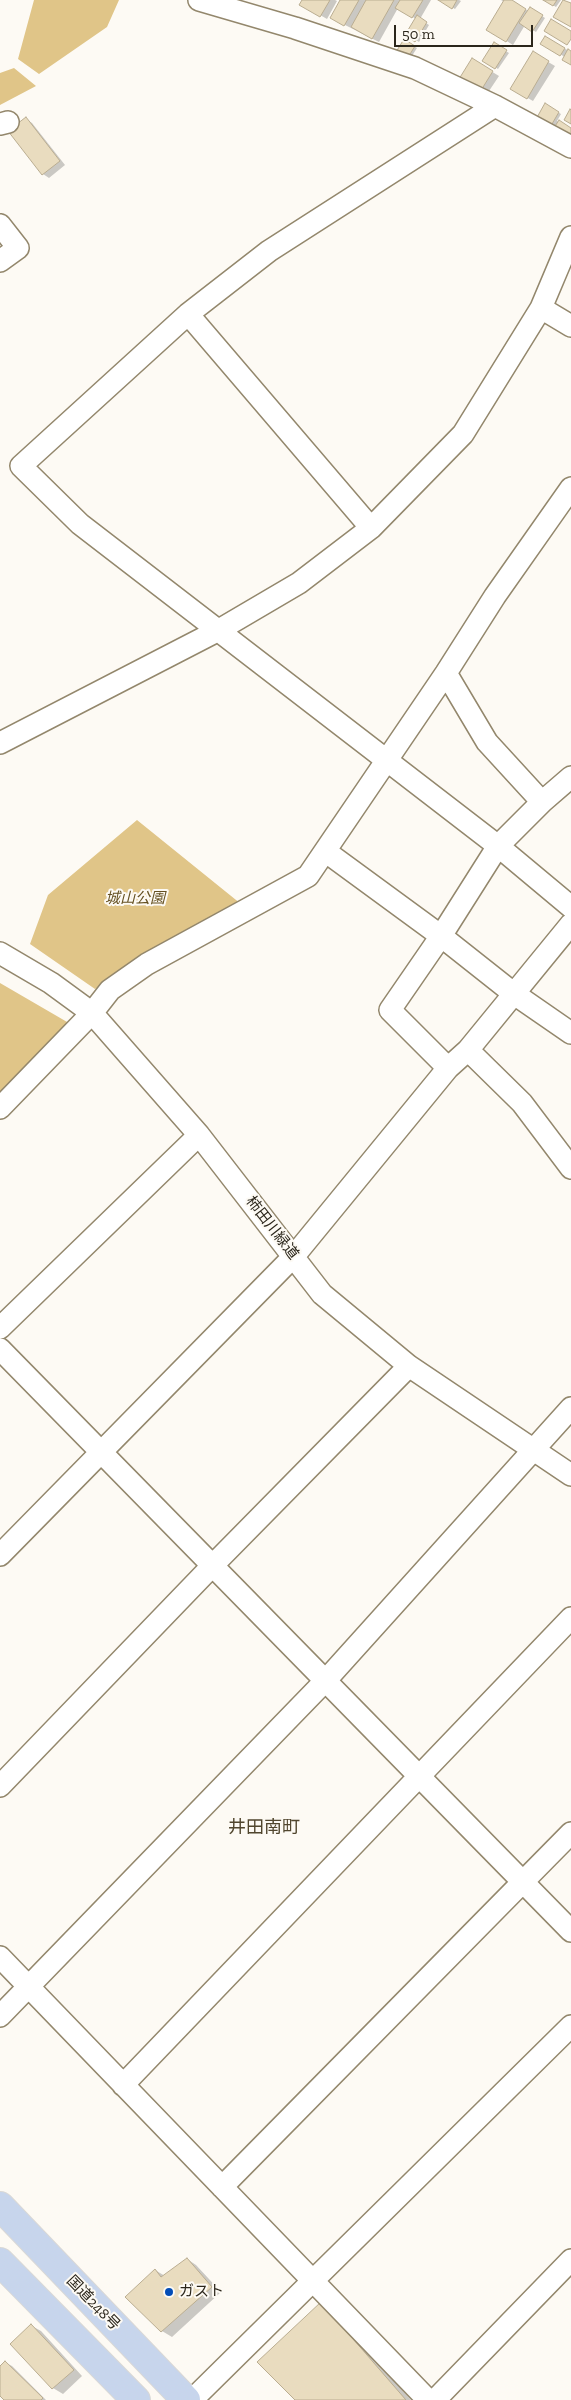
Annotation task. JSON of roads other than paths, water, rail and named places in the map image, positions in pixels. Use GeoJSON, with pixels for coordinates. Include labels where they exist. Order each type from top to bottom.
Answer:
{"type":"FeatureCollection","features":[{"type":"Feature","properties":{"kind":"highway","name":"国道248号"},"geometry":{"type":"LineString","coordinates":[[0,2206],[186,2400]]}},
{"type":"Feature","properties":{"kind":"highway"},"geometry":{"type":"LineString","coordinates":[[0,2262],[136,2400]]}},
{"type":"Feature","properties":{"kind":"street"},"geometry":{"type":"LineString","coordinates":[[200,0],[295,28],[415,68],[494,106],[571,147]]}},
{"type":"Feature","properties":{"kind":"street"},"geometry":{"type":"LineString","coordinates":[[494,106],[269,252],[188,314],[22,466],[80,524],[498,846],[571,907]]}},
{"type":"Feature","properties":{"kind":"street"},"geometry":{"type":"LineString","coordinates":[[0,225],[18,248],[0,261]]}},
{"type":"Feature","properties":{"kind":"street"},"geometry":{"type":"LineString","coordinates":[[0,744],[220,630],[299,583],[371,528],[463,434],[542,308],[571,237]]}},
{"type":"Feature","properties":{"kind":"street"},"geometry":{"type":"LineString","coordinates":[[542,308],[571,326]]}},
{"type":"Feature","properties":{"kind":"street"},"geometry":{"type":"LineString","coordinates":[[188,314],[371,528]]}},
{"type":"Feature","properties":{"kind":"street"},"geometry":{"type":"LineString","coordinates":[[0,1108],[92,1013],[110,990],[147,964],[308,876],[446,673],[495,596],[568,498]]}},
{"type":"Feature","properties":{"kind":"street"},"geometry":{"type":"LineString","coordinates":[[446,673],[487,742],[542,802]]}},
{"type":"Feature","properties":{"kind":"street"},"geometry":{"type":"LineString","coordinates":[[448,1068],[390,1010],[441,936],[498,846],[542,802],[571,777]]}},
{"type":"Feature","properties":{"kind":"street"},"geometry":{"type":"LineString","coordinates":[[325,851],[441,936],[513,993],[571,1032]]}},
{"type":"Feature","properties":{"kind":"street"},"geometry":{"type":"LineString","coordinates":[[0,1555],[294,1256],[448,1068],[468,1050],[571,924]]}},
{"type":"Feature","properties":{"kind":"street","name":"柿田川緑道"},"geometry":{"type":"LineString","coordinates":[[0,953],[51,983],[92,1013],[199,1135],[322,1294],[410,1366],[571,1475]]}},
{"type":"Feature","properties":{"kind":"street"},"geometry":{"type":"LineString","coordinates":[[468,1050],[522,1103],[571,1168]]}},
{"type":"Feature","properties":{"kind":"street"},"geometry":{"type":"LineString","coordinates":[[0,1328],[199,1135]]}},
{"type":"Feature","properties":{"kind":"street"},"geometry":{"type":"LineString","coordinates":[[0,1349],[571,1930]]}},
{"type":"Feature","properties":{"kind":"street"},"geometry":{"type":"LineString","coordinates":[[0,1786],[213,1565],[410,1366]]}},
{"type":"Feature","properties":{"kind":"street"},"geometry":{"type":"LineString","coordinates":[[0,2016],[326,1680],[571,1408]]}},
{"type":"Feature","properties":{"kind":"street"},"geometry":{"type":"LineString","coordinates":[[123,2085],[571,1618]]}},
{"type":"Feature","properties":{"kind":"street"},"geometry":{"type":"LineString","coordinates":[[222,2187],[571,1833]]}},
{"type":"Feature","properties":{"kind":"street"},"geometry":{"type":"LineString","coordinates":[[0,1957],[428,2400]]}},
{"type":"Feature","properties":{"kind":"street"},"geometry":{"type":"LineString","coordinates":[[192,2400],[571,2026]]}},
{"type":"Feature","properties":{"kind":"street"},"geometry":{"type":"LineString","coordinates":[[435,2400],[571,2260]]}},
{"type":"Feature","properties":{"kind":"place","name":"ガスト"},"geometry":{"type":"Point","coordinates":[169,2292]}},
{"type":"Feature","properties":{"kind":"district","name":"井田南町"},"geometry":{"type":"Point","coordinates":[264,1828]}},
{"type":"Feature","properties":{"kind":"park label","name":"城山公園"},"geometry":{"type":"Point","coordinates":[135,899]}}]}
